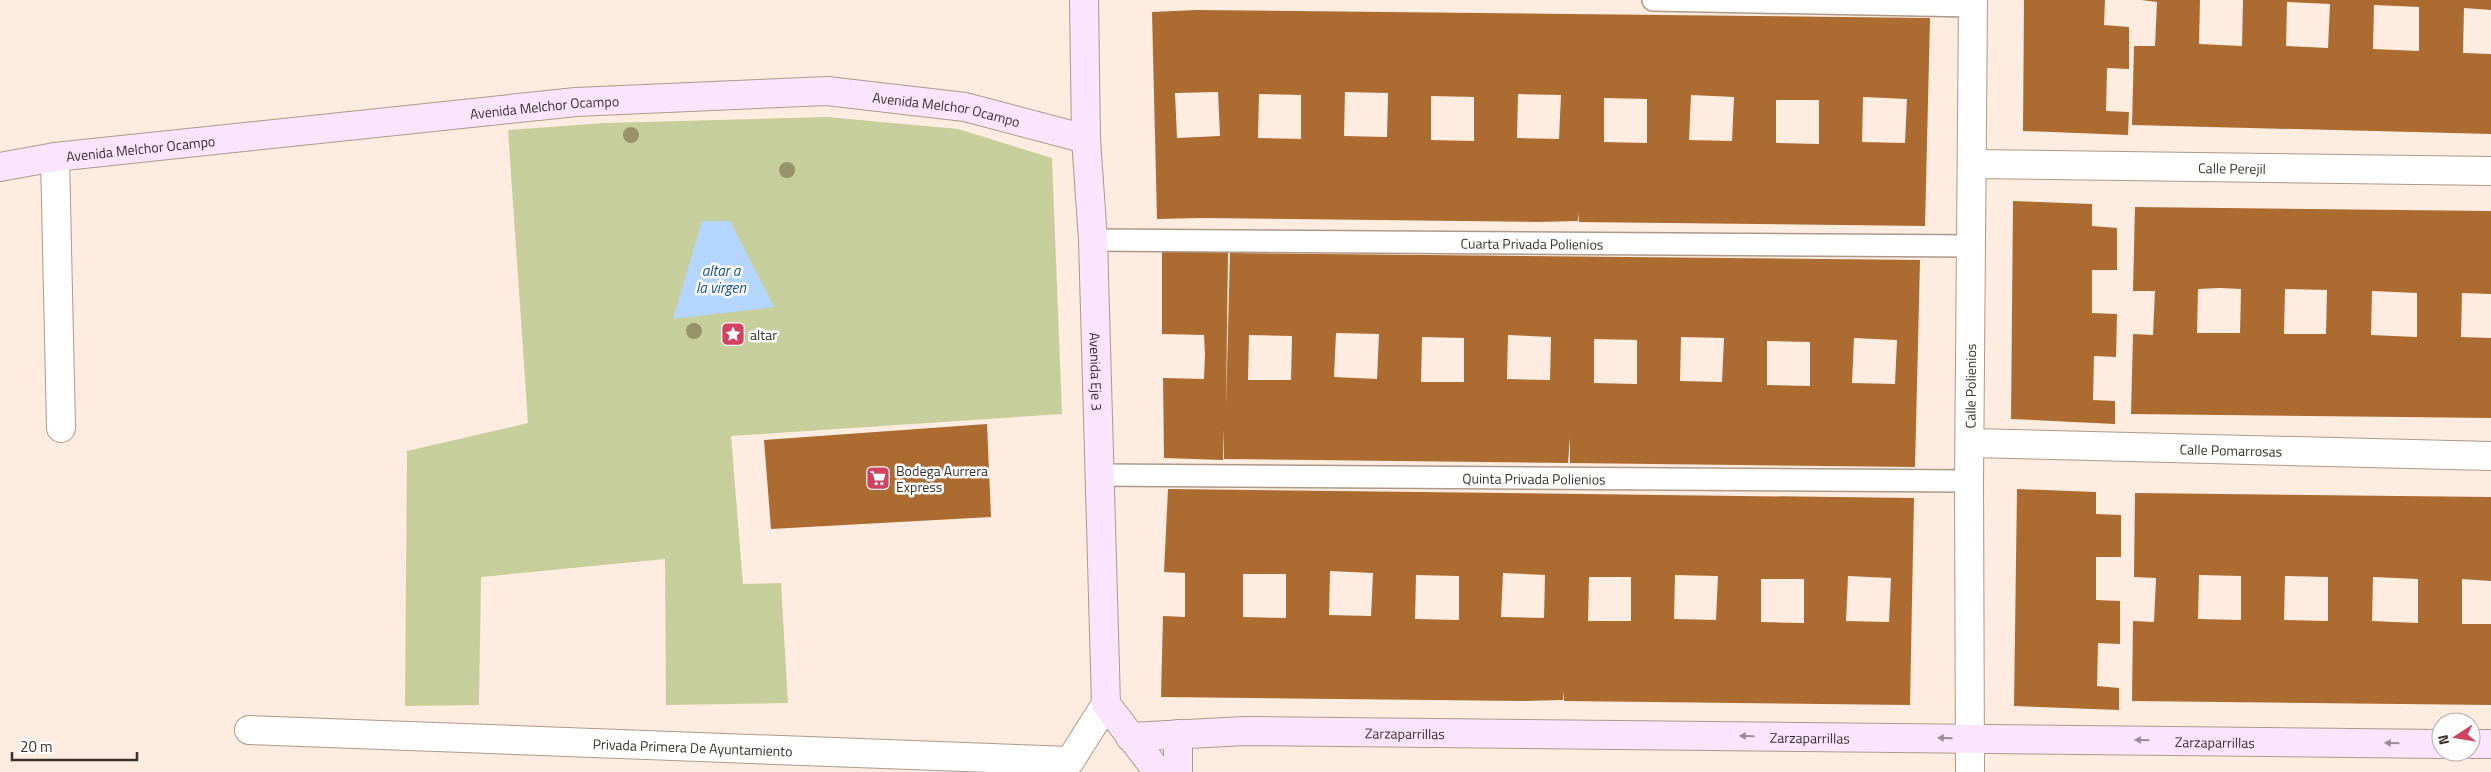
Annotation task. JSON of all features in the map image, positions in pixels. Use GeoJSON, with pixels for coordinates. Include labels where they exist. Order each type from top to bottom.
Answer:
{"type":"FeatureCollection","features":[{"type":"Feature","properties":{"kind":"street","name":"Avenida Eje 3"},"geometry":{"type":"LineString","coordinates":[[1084,0],[1086,139],[1093,240],[1106,704]]}},
{"type":"Feature","properties":{"kind":"street","name":"Calle Polienios"},"geometry":{"type":"LineString","coordinates":[[1970,772],[1969,481],[1973,3]]}},
{"type":"Feature","properties":{"kind":"street","name":"Avenida Melchor Ocampo"},"geometry":{"type":"LineString","coordinates":[[0,166],[55,157],[576,102],[827,90],[965,107],[1086,139]]}},
{"type":"Feature","properties":{"kind":"street"},"geometry":{"type":"LineString","coordinates":[[55,157],[61,428]]}},
{"type":"Feature","properties":{"kind":"street","name":"Calle Perejil"},"geometry":{"type":"LineString","coordinates":[[1972,164],[2491,171]]}},
{"type":"Feature","properties":{"kind":"street","name":"Calle Pomarrosas"},"geometry":{"type":"LineString","coordinates":[[1970,443],[2491,456]]}},
{"type":"Feature","properties":{"kind":"street"},"geometry":{"type":"LineString","coordinates":[[1106,704],[1158,772]]}},
{"type":"Feature","properties":{"kind":"street","name":"Privada Primera De Ayuntamiento"},"geometry":{"type":"LineString","coordinates":[[249,730],[1070,766],[1106,704]]}},
{"type":"Feature","properties":{"kind":"street","name":"Zarzaparrillas"},"geometry":{"type":"LineString","coordinates":[[1178,734],[1245,731],[2431,744]]}},
{"type":"Feature","properties":{"kind":"street"},"geometry":{"type":"LineString","coordinates":[[1130,737],[1178,734],[1178,772]]}},
{"type":"Feature","properties":{"kind":"lane"},"geometry":{"type":"LineString","coordinates":[[1653,0],[1973,3]]}},
{"type":"Feature","properties":{"kind":"lane","name":"Cuarta Privada Polienios"},"geometry":{"type":"LineString","coordinates":[[1093,240],[1972,246]]}},
{"type":"Feature","properties":{"kind":"lane","name":"Quinta Privada Polienios"},"geometry":{"type":"LineString","coordinates":[[1100,475],[1969,481]]}},
{"type":"Feature","properties":{"kind":"green space"},"geometry":{"type":"Polygon","coordinates":[[[827,117],[958,129],[1052,158],[1062,414],[731,436],[743,584],[781,583],[788,703],[666,705],[665,559],[481,577],[479,705],[405,706],[407,451],[528,423],[508,130],[605,123],[827,117]]]}},
{"type":"Feature","properties":{"kind":"water","name":"altar a la virgen"},"geometry":{"type":"Polygon","coordinates":[[[702,221],[730,221],[774,307],[673,319],[702,221]]]}},
{"type":"Feature","properties":{"kind":"building"},"geometry":{"type":"Polygon","coordinates":[[[2024,0],[2105,0],[2104,25],[2129,27],[2129,69],[2107,68],[2106,111],[2129,112],[2128,135],[2023,131],[2024,0]]]}},
{"type":"Feature","properties":{"kind":"building"},"geometry":{"type":"Polygon","coordinates":[[[2141,0],[2200,0],[2199,44],[2242,46],[2243,0],[2491,0],[2491,10],[2464,8],[2463,53],[2491,54],[2491,134],[2132,125],[2134,46],[2155,46],[2157,2],[2141,0]],[[2287,2],[2286,46],[2328,48],[2330,4],[2287,2]],[[2374,5],[2373,49],[2419,51],[2419,7],[2374,5]]]}},
{"type":"Feature","properties":{"kind":"building"},"geometry":{"type":"Polygon","coordinates":[[[1196,10],[1930,18],[1925,226],[1579,222],[1579,212],[1578,221],[1537,222],[1157,219],[1152,12],[1196,10]],[[1218,92],[1175,93],[1177,138],[1220,136],[1218,92]],[[1345,92],[1344,136],[1387,137],[1388,93],[1345,92]],[[1259,94],[1258,138],[1301,139],[1301,95],[1259,94]],[[1518,94],[1517,138],[1559,139],[1561,95],[1518,94]],[[1691,95],[1689,140],[1732,141],[1734,97],[1691,95]],[[1431,96],[1431,140],[1474,141],[1474,97],[1431,96]],[[1863,97],[1862,142],[1905,143],[1907,99],[1863,97]],[[1604,98],[1604,142],[1647,143],[1647,99],[1604,98]],[[1776,100],[1776,143],[1819,144],[1819,100],[1776,100]]]}},
{"type":"Feature","properties":{"kind":"building"},"geometry":{"type":"Polygon","coordinates":[[[2013,201],[2092,204],[2092,226],[2117,228],[2117,270],[2092,270],[2092,313],[2117,314],[2116,357],[2094,356],[2093,400],[2115,401],[2115,424],[2011,419],[2013,201]]]}},
{"type":"Feature","properties":{"kind":"building"},"geometry":{"type":"Polygon","coordinates":[[[2135,207],[2491,211],[2491,294],[2462,293],[2461,337],[2491,338],[2491,418],[2131,414],[2133,334],[2153,335],[2155,291],[2133,291],[2135,207]],[[2198,289],[2197,333],[2240,333],[2241,289],[2198,289]],[[2285,289],[2284,334],[2326,334],[2327,290],[2285,289]],[[2372,291],[2371,335],[2417,337],[2417,293],[2372,291]]]}},
{"type":"Feature","properties":{"kind":"building"},"geometry":{"type":"Polygon","coordinates":[[[1162,250],[1228,252],[1226,409],[1230,253],[1920,260],[1915,467],[1570,463],[1570,437],[1568,463],[1224,459],[1224,428],[1223,460],[1164,458],[1163,378],[1204,379],[1205,354],[1204,335],[1162,334],[1162,250]],[[1336,333],[1334,377],[1377,379],[1379,334],[1336,333]],[[1249,335],[1248,380],[1291,380],[1292,336],[1249,335]],[[1508,335],[1507,379],[1550,380],[1551,337],[1508,335]],[[1422,337],[1421,382],[1464,382],[1464,338],[1422,337]],[[1681,337],[1680,381],[1722,382],[1724,338],[1681,337]],[[1854,338],[1852,383],[1895,384],[1897,340],[1854,338]],[[1594,339],[1594,383],[1637,384],[1637,340],[1594,339]],[[1767,341],[1767,385],[1810,386],[1810,342],[1767,341]]]}},
{"type":"Feature","properties":{"kind":"building","name":"Bodega Aurrera Express"},"geometry":{"type":"Polygon","coordinates":[[[987,424],[991,517],[771,529],[764,440],[987,424]]]}},
{"type":"Feature","properties":{"kind":"building"},"geometry":{"type":"Polygon","coordinates":[[[1168,489],[1914,498],[1910,705],[1564,701],[1564,691],[1563,700],[1522,701],[1161,697],[1163,616],[1185,617],[1185,573],[1164,572],[1168,489]],[[1330,571],[1329,615],[1371,616],[1373,573],[1330,571]],[[1503,573],[1501,617],[1544,618],[1545,575],[1503,573]],[[1243,574],[1243,617],[1286,618],[1286,574],[1243,574]],[[1416,575],[1415,619],[1459,620],[1459,576],[1416,575]],[[1675,575],[1674,619],[1716,620],[1718,576],[1675,575]],[[1848,576],[1846,621],[1889,622],[1891,578],[1848,576]],[[1589,577],[1588,621],[1631,621],[1631,577],[1589,577]],[[1761,579],[1761,622],[1804,623],[1804,579],[1761,579]]]}},
{"type":"Feature","properties":{"kind":"building"},"geometry":{"type":"Polygon","coordinates":[[[2017,489],[2096,492],[2096,514],[2121,515],[2121,557],[2096,557],[2096,600],[2120,601],[2120,644],[2098,643],[2097,686],[2119,688],[2119,710],[2014,706],[2017,489]]]}},
{"type":"Feature","properties":{"kind":"building"},"geometry":{"type":"Polygon","coordinates":[[[2135,493],[2491,497],[2491,581],[2462,579],[2462,624],[2491,624],[2491,705],[2132,701],[2133,621],[2154,622],[2156,578],[2134,577],[2135,493]],[[2199,575],[2198,619],[2241,620],[2241,576],[2199,575]],[[2285,576],[2284,620],[2328,621],[2328,577],[2285,576]],[[2373,577],[2372,621],[2418,623],[2418,579],[2373,577]]]}},
{"type":"Feature","properties":{"kind":"place","name":"altar"},"geometry":{"type":"Point","coordinates":[733,334]}},
{"type":"Feature","properties":{"kind":"place","name":"Bodega Aurrera Express"},"geometry":{"type":"Point","coordinates":[878,478]}}]}
